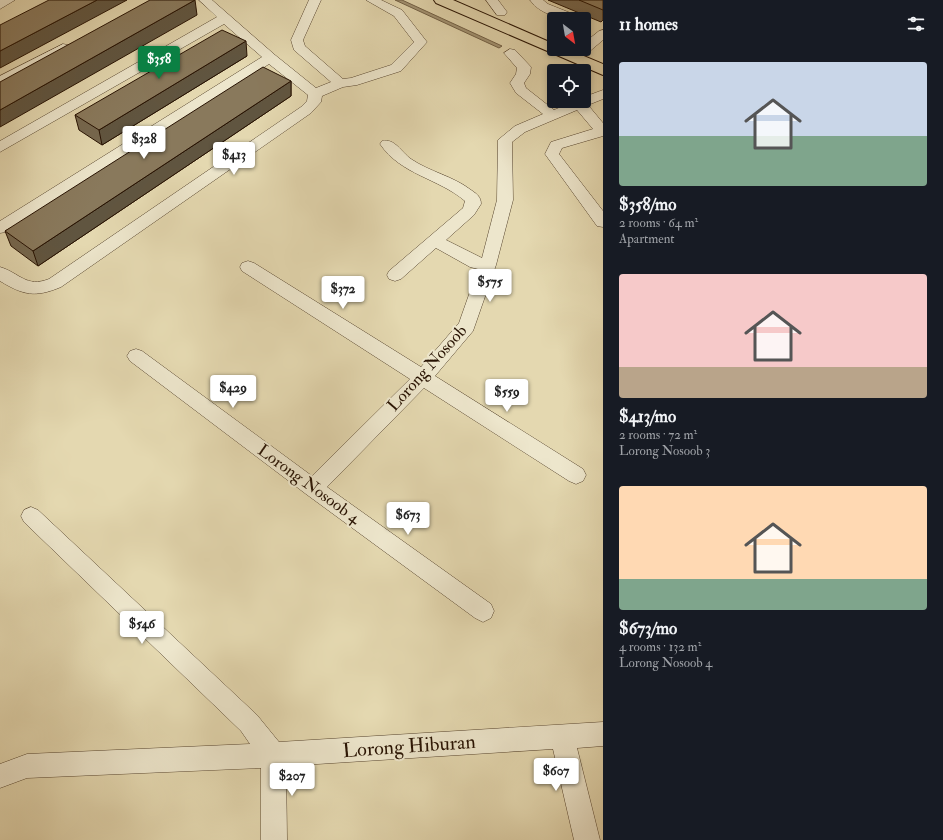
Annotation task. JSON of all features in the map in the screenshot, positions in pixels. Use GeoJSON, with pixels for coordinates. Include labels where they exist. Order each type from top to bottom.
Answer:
{"type":"FeatureCollection","features":[{"type":"Feature","properties":{"kind":"main road"},"geometry":{"type":"LineString","coordinates":[[441,0],[501,12],[547,31]]}},
{"type":"Feature","properties":{"kind":"main road"},"geometry":{"type":"LineString","coordinates":[[470,6],[547,45]]}},
{"type":"Feature","properties":{"kind":"main road"},"geometry":{"type":"LineString","coordinates":[[591,50],[603,55]]}},
{"type":"Feature","properties":{"kind":"main road"},"geometry":{"type":"LineString","coordinates":[[570,56],[603,70]]}},
{"type":"Feature","properties":{"kind":"street"},"geometry":{"type":"LineString","coordinates":[[0,5],[9,0]]}},
{"type":"Feature","properties":{"kind":"street"},"geometry":{"type":"LineString","coordinates":[[205,0],[270,58],[314,94]]}},
{"type":"Feature","properties":{"kind":"street"},"geometry":{"type":"LineString","coordinates":[[315,0],[297,40],[299,47],[340,83]]}},
{"type":"Feature","properties":{"kind":"street"},"geometry":{"type":"LineString","coordinates":[[314,94],[340,83],[352,82],[396,68],[421,42],[398,13],[372,0]]}},
{"type":"Feature","properties":{"kind":"street"},"geometry":{"type":"LineString","coordinates":[[435,0],[470,6]]}},
{"type":"Feature","properties":{"kind":"street"},"geometry":{"type":"LineString","coordinates":[[492,0],[501,12]]}},
{"type":"Feature","properties":{"kind":"street"},"geometry":{"type":"LineString","coordinates":[[536,0],[544,7],[556,12]]}},
{"type":"Feature","properties":{"kind":"street"},"geometry":{"type":"LineString","coordinates":[[0,147],[225,18]]}},
{"type":"Feature","properties":{"kind":"street"},"geometry":{"type":"LineString","coordinates":[[591,26],[603,32],[591,42]]}},
{"type":"Feature","properties":{"kind":"street"},"geometry":{"type":"LineString","coordinates":[[0,81],[77,40]]}},
{"type":"Feature","properties":{"kind":"street"},"geometry":{"type":"LineString","coordinates":[[510,53],[524,68],[523,74],[517,83],[520,90],[553,116]]}},
{"type":"Feature","properties":{"kind":"street"},"geometry":{"type":"LineString","coordinates":[[0,228],[270,58]]}},
{"type":"Feature","properties":{"kind":"street"},"geometry":{"type":"LineString","coordinates":[[0,273],[26,289],[42,289],[55,283],[306,110],[314,102],[314,94]]}},
{"type":"Feature","properties":{"kind":"street","name":"Lorong Nosoob"},"geometry":{"type":"LineString","coordinates":[[591,99],[603,94]]}},
{"type":"Feature","properties":{"kind":"street","name":"Lorong Nosoob"},"geometry":{"type":"LineString","coordinates":[[313,488],[422,378],[467,326],[488,265],[505,200],[505,140],[520,129],[571,108]]}},
{"type":"Feature","properties":{"kind":"street"},"geometry":{"type":"LineString","coordinates":[[583,108],[602,132],[556,145],[552,154],[603,222]]}},
{"type":"Feature","properties":{"kind":"street"},"geometry":{"type":"LineString","coordinates":[[386,144],[409,164],[449,182],[465,191],[473,199],[473,204],[469,211],[395,275]]}},
{"type":"Feature","properties":{"kind":"street"},"geometry":{"type":"LineString","coordinates":[[435,241],[476,263],[488,265]]}},
{"type":"Feature","properties":{"kind":"street"},"geometry":{"type":"LineString","coordinates":[[248,267],[576,475]]}},
{"type":"Feature","properties":{"kind":"street","name":"Lorong Nosoob 4"},"geometry":{"type":"LineString","coordinates":[[136,356],[313,488],[483,611]]}},
{"type":"Feature","properties":{"kind":"street"},"geometry":{"type":"LineString","coordinates":[[32,516],[248,724],[273,755],[274,840]]}},
{"type":"Feature","properties":{"kind":"street","name":"Lorong Hiburan"},"geometry":{"type":"LineString","coordinates":[[0,776],[27,766],[273,755],[603,734]]}},
{"type":"Feature","properties":{"kind":"street"},"geometry":{"type":"LineString","coordinates":[[562,736],[586,840]]}},
{"type":"Feature","properties":{"kind":"shaded area"},"geometry":{"type":"Polygon","coordinates":[[[395,0],[402,0],[502,46],[499,48],[395,0]]]}},
{"type":"Feature","properties":{"kind":"building"},"geometry":{"type":"Polygon","coordinates":[[[49,0],[97,0],[0,51],[0,25],[49,0]]]}},
{"type":"Feature","properties":{"kind":"building"},"geometry":{"type":"Polygon","coordinates":[[[150,0],[195,0],[0,110],[0,82],[150,0]]]}},
{"type":"Feature","properties":{"kind":"building"},"geometry":{"type":"Polygon","coordinates":[[[579,0],[603,0],[603,10],[579,0]]]}},
{"type":"Feature","properties":{"kind":"building"},"geometry":{"type":"Polygon","coordinates":[[[222,30],[246,41],[99,130],[75,115],[222,30]]]}},
{"type":"Feature","properties":{"kind":"building"},"geometry":{"type":"Polygon","coordinates":[[[263,67],[291,81],[33,251],[5,231],[263,67]]]}}]}
